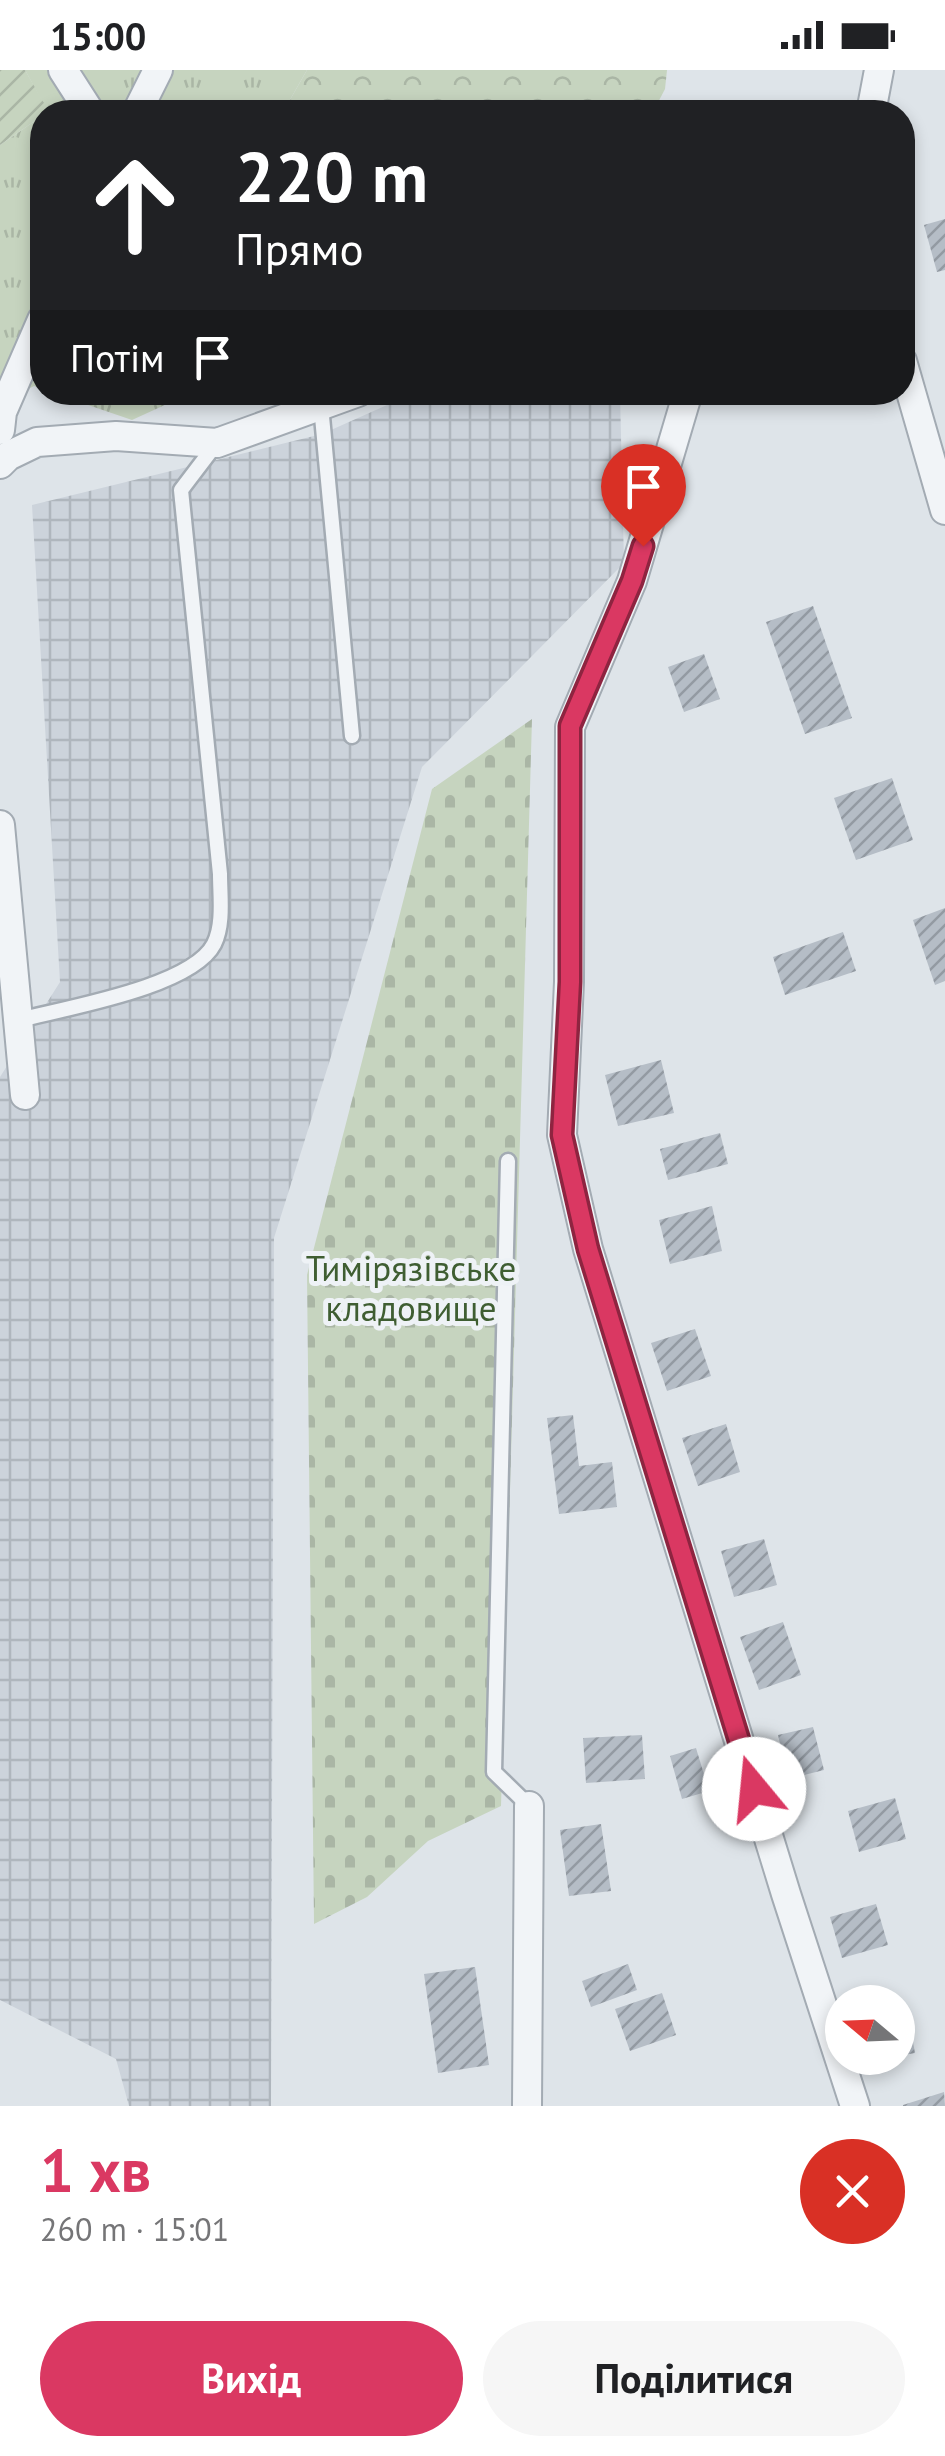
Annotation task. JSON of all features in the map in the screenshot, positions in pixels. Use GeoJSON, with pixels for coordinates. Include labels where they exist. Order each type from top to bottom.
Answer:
{"type":"FeatureCollection","features":[{"type":"Feature","properties":{"kind":"street"},"geometry":{"type":"LineString","coordinates":[[63,70],[82,100]]}},
{"type":"Feature","properties":{"kind":"street"},"geometry":{"type":"LineString","coordinates":[[143,100],[158,70]]}},
{"type":"Feature","properties":{"kind":"street"},"geometry":{"type":"LineString","coordinates":[[873,100],[879,70]]}},
{"type":"Feature","properties":{"kind":"street"},"geometry":{"type":"LineString","coordinates":[[0,430],[2,412],[30,348]]}},
{"type":"Feature","properties":{"kind":"street"},"geometry":{"type":"LineString","coordinates":[[684,405],[632,581],[570,726],[570,982],[562,1135],[588,1249],[855,2106]]}},
{"type":"Feature","properties":{"kind":"street"},"geometry":{"type":"LineString","coordinates":[[915,405],[945,510]]}},
{"type":"Feature","properties":{"kind":"street"},"geometry":{"type":"LineString","coordinates":[[0,464],[37,442],[116,436],[217,443],[321,406]]}},
{"type":"Feature","properties":{"kind":"street"},"geometry":{"type":"LineString","coordinates":[[0,824],[25,1095]]}},
{"type":"Feature","properties":{"kind":"street"},"geometry":{"type":"LineString","coordinates":[[528,2106],[529,1806]]}},
{"type":"Feature","properties":{"kind":"lane"},"geometry":{"type":"LineString","coordinates":[[321,406],[352,736]]}},
{"type":"Feature","properties":{"kind":"lane"},"geometry":{"type":"LineString","coordinates":[[19,1020],[130,994],[197,964],[214,945],[220,921],[220,874],[181,490],[217,443]]}},
{"type":"Feature","properties":{"kind":"lane"},"geometry":{"type":"LineString","coordinates":[[508,1162],[494,1772],[529,1806]]}},
{"type":"Feature","properties":{"kind":"shaded area"},"geometry":{"type":"Polygon","coordinates":[[[387,405],[620,405],[624,563],[422,767],[274,1238],[271,2106],[129,2106],[116,2059],[0,2000],[0,1077],[60,982],[32,505],[322,434],[387,405]]]}},
{"type":"Feature","properties":{"kind":"green space"},"geometry":{"type":"Polygon","coordinates":[[[0,70],[25,70],[42,100],[30,100],[30,124],[0,145],[0,70]]]}},
{"type":"Feature","properties":{"kind":"green space"},"geometry":{"type":"Polygon","coordinates":[[[25,70],[307,70],[290,100],[41,100],[25,70]]]}},
{"type":"Feature","properties":{"kind":"green space"},"geometry":{"type":"Polygon","coordinates":[[[307,70],[667,70],[659,100],[290,100],[307,70]]]}},
{"type":"Feature","properties":{"kind":"green space"},"geometry":{"type":"Polygon","coordinates":[[[30,124],[30,388],[0,404],[0,145],[30,124]]]}},
{"type":"Feature","properties":{"kind":"green space"},"geometry":{"type":"Polygon","coordinates":[[[88,405],[165,405],[132,420],[88,405]]]}},
{"type":"Feature","properties":{"kind":"green space","name":"Тимірязівське кладовище"},"geometry":{"type":"Polygon","coordinates":[[[532,719],[501,1806],[428,1841],[367,1897],[314,1924],[307,1275],[432,789],[532,719]]]}},
{"type":"Feature","properties":{"kind":"building"},"geometry":{"type":"Polygon","coordinates":[[[945,219],[945,270],[937,272],[924,225],[945,219]]]}},
{"type":"Feature","properties":{"kind":"building"},"geometry":{"type":"Polygon","coordinates":[[[813,606],[852,718],[805,734],[766,622],[813,606]]]}},
{"type":"Feature","properties":{"kind":"building"},"geometry":{"type":"Polygon","coordinates":[[[704,654],[720,699],[684,712],[668,667],[704,654]]]}},
{"type":"Feature","properties":{"kind":"building"},"geometry":{"type":"Polygon","coordinates":[[[892,778],[913,840],[856,860],[834,798],[892,778]]]}},
{"type":"Feature","properties":{"kind":"building"},"geometry":{"type":"Polygon","coordinates":[[[945,908],[945,981],[935,985],[913,920],[945,908]]]}},
{"type":"Feature","properties":{"kind":"building"},"geometry":{"type":"Polygon","coordinates":[[[843,932],[856,971],[785,995],[773,957],[843,932]]]}},
{"type":"Feature","properties":{"kind":"building"},"geometry":{"type":"Polygon","coordinates":[[[661,1060],[674,1113],[618,1126],[605,1075],[661,1060]]]}},
{"type":"Feature","properties":{"kind":"building"},"geometry":{"type":"Polygon","coordinates":[[[720,1133],[728,1164],[668,1180],[660,1149],[720,1133]]]}},
{"type":"Feature","properties":{"kind":"building"},"geometry":{"type":"Polygon","coordinates":[[[712,1206],[722,1251],[670,1264],[659,1220],[712,1206]]]}},
{"type":"Feature","properties":{"kind":"building"},"geometry":{"type":"Polygon","coordinates":[[[695,1329],[711,1376],[667,1391],[651,1343],[695,1329]]]}},
{"type":"Feature","properties":{"kind":"building"},"geometry":{"type":"Polygon","coordinates":[[[573,1415],[579,1466],[612,1462],[617,1507],[559,1514],[547,1418],[573,1415]]]}},
{"type":"Feature","properties":{"kind":"building"},"geometry":{"type":"Polygon","coordinates":[[[726,1424],[740,1472],[698,1486],[682,1438],[726,1424]]]}},
{"type":"Feature","properties":{"kind":"building"},"geometry":{"type":"Polygon","coordinates":[[[764,1539],[777,1585],[734,1597],[721,1551],[764,1539]]]}},
{"type":"Feature","properties":{"kind":"building"},"geometry":{"type":"Polygon","coordinates":[[[783,1622],[801,1675],[759,1690],[740,1637],[783,1622]]]}},
{"type":"Feature","properties":{"kind":"building"},"geometry":{"type":"Polygon","coordinates":[[[813,1727],[824,1770],[788,1779],[778,1735],[813,1727]]]}},
{"type":"Feature","properties":{"kind":"building"},"geometry":{"type":"Polygon","coordinates":[[[642,1735],[645,1779],[586,1783],[583,1738],[642,1735]]]}},
{"type":"Feature","properties":{"kind":"building"},"geometry":{"type":"Polygon","coordinates":[[[696,1748],[709,1791],[682,1799],[670,1756],[696,1748]]]}},
{"type":"Feature","properties":{"kind":"building"},"geometry":{"type":"Polygon","coordinates":[[[895,1798],[906,1839],[859,1852],[848,1811],[895,1798]]]}},
{"type":"Feature","properties":{"kind":"building"},"geometry":{"type":"Polygon","coordinates":[[[601,1824],[611,1891],[569,1896],[560,1830],[601,1824]]]}},
{"type":"Feature","properties":{"kind":"building"},"geometry":{"type":"Polygon","coordinates":[[[876,1904],[888,1945],[842,1958],[830,1917],[876,1904]]]}},
{"type":"Feature","properties":{"kind":"building"},"geometry":{"type":"Polygon","coordinates":[[[628,1964],[637,1990],[591,2007],[582,1981],[628,1964]]]}},
{"type":"Feature","properties":{"kind":"building"},"geometry":{"type":"Polygon","coordinates":[[[475,1967],[489,2065],[438,2073],[424,1974],[475,1967]]]}},
{"type":"Feature","properties":{"kind":"building"},"geometry":{"type":"Polygon","coordinates":[[[662,1993],[676,2035],[630,2051],[615,2009],[662,1993]]]}},
{"type":"Feature","properties":{"kind":"building"},"geometry":{"type":"Polygon","coordinates":[[[944,2092],[945,2106],[903,2106],[903,2105],[944,2092]]]}},
{"type":"Feature","properties":{"kind":"route"},"geometry":{"type":"LineString","coordinates":[[643,546],[570,726],[570,982],[562,1135],[588,1249],[754,1789]]}}]}
